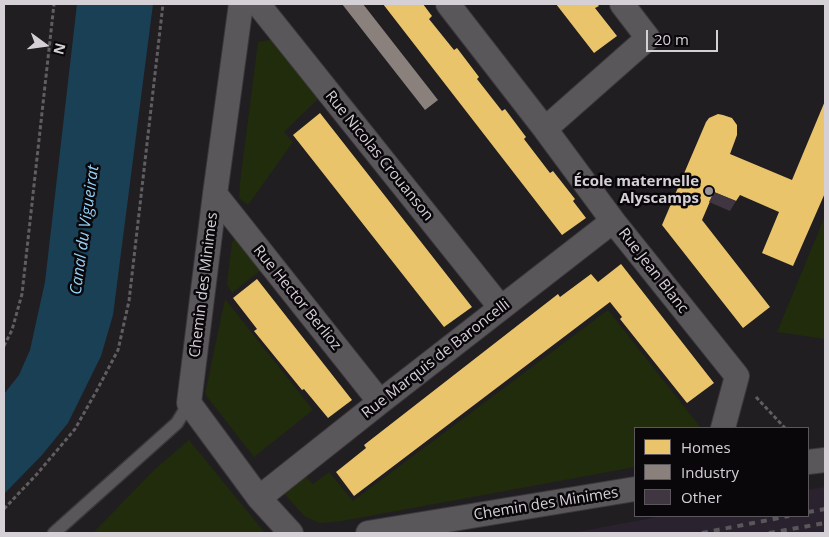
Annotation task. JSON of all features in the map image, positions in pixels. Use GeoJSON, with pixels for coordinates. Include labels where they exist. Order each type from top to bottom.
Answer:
{"type":"FeatureCollection","features":[{"type":"Feature","properties":{"kind":"street","name":"Chemin des Minimes"},"geometry":{"type":"LineString","coordinates":[[190,403],[215,194],[241,4]]}},
{"type":"Feature","properties":{"kind":"street","name":"Rue Nicolas Crouanson"},"geometry":{"type":"LineString","coordinates":[[258,4],[500,308]]}},
{"type":"Feature","properties":{"kind":"street","name":"Rue Jean Blanc"},"geometry":{"type":"LineString","coordinates":[[448,4],[545,128],[613,221],[736,376]]}},
{"type":"Feature","properties":{"kind":"street"},"geometry":{"type":"LineString","coordinates":[[545,128],[648,38],[622,4]]}},
{"type":"Feature","properties":{"kind":"street","name":"Rue Hector Berlioz"},"geometry":{"type":"LineString","coordinates":[[215,194],[380,402]]}},
{"type":"Feature","properties":{"kind":"street","name":"Rue Marquis de Baroncelli"},"geometry":{"type":"LineString","coordinates":[[259,498],[613,221]]}},
{"type":"Feature","properties":{"kind":"street"},"geometry":{"type":"LineString","coordinates":[[723,427],[736,376]]}},
{"type":"Feature","properties":{"kind":"street"},"geometry":{"type":"LineString","coordinates":[[190,403],[259,498],[291,533]]}},
{"type":"Feature","properties":{"kind":"street"},"geometry":{"type":"LineString","coordinates":[[809,462],[825,460]]}},
{"type":"Feature","properties":{"kind":"street","name":"Chemin des Minimes"},"geometry":{"type":"LineString","coordinates":[[368,533],[634,489]]}},
{"type":"Feature","properties":{"kind":"lane"},"geometry":{"type":"LineString","coordinates":[[54,533],[177,423],[190,403]]}},
{"type":"Feature","properties":{"kind":"path"},"geometry":{"type":"LineString","coordinates":[[4,346],[12,330],[22,294],[54,4]]}},
{"type":"Feature","properties":{"kind":"path"},"geometry":{"type":"LineString","coordinates":[[4,509],[75,429],[98,390],[118,350],[128,301],[164,4]]}},
{"type":"Feature","properties":{"kind":"path"},"geometry":{"type":"LineString","coordinates":[[736,376],[784,427]]}},
{"type":"Feature","properties":{"kind":"shaded area"},"geometry":{"type":"Polygon","coordinates":[[[825,487],[825,533],[572,533],[658,517],[809,517],[809,490],[825,487]]]}},
{"type":"Feature","properties":{"kind":"green space"},"geometry":{"type":"Polygon","coordinates":[[[275,39],[319,98],[284,132],[293,142],[248,205],[239,198],[258,42],[275,39]]]}},
{"type":"Feature","properties":{"kind":"green space"},"geometry":{"type":"Polygon","coordinates":[[[825,216],[825,339],[777,332],[825,216]]]}},
{"type":"Feature","properties":{"kind":"green space"},"geometry":{"type":"Polygon","coordinates":[[[237,238],[261,270],[232,293],[227,284],[232,242],[237,238]]]}},
{"type":"Feature","properties":{"kind":"green space"},"geometry":{"type":"Polygon","coordinates":[[[225,299],[313,410],[254,457],[205,394],[225,299]]]}},
{"type":"Feature","properties":{"kind":"green space"},"geometry":{"type":"Polygon","coordinates":[[[608,310],[700,427],[634,427],[634,467],[342,521],[320,523],[304,516],[281,490],[303,474],[313,484],[329,472],[353,501],[608,310]]]}},
{"type":"Feature","properties":{"kind":"green space"},"geometry":{"type":"Polygon","coordinates":[[[189,440],[265,533],[93,533],[154,470],[189,440]]]}},
{"type":"Feature","properties":{"kind":"water","name":"Canal du Vigueirat"},"geometry":{"type":"Polygon","coordinates":[[[77,4],[153,4],[113,315],[101,356],[68,423],[42,455],[4,494],[4,394],[19,375],[30,350],[45,282],[77,4]]]}},
{"type":"Feature","properties":{"kind":"building: Homes"},"geometry":{"type":"Polygon","coordinates":[[[383,4],[423,4],[432,16],[429,19],[454,50],[457,48],[479,77],[477,79],[502,111],[505,109],[526,137],[524,139],[550,173],[553,171],[575,199],[573,201],[586,218],[562,235],[383,4]]]}},
{"type":"Feature","properties":{"kind":"building: Homes"},"geometry":{"type":"Polygon","coordinates":[[[556,4],[597,4],[599,6],[595,8],[617,36],[594,53],[556,4]]]}},
{"type":"Feature","properties":{"kind":"building: Homes"},"geometry":{"type":"Polygon","coordinates":[[[825,101],[825,193],[793,266],[762,253],[779,212],[740,195],[736,201],[714,192],[702,220],[770,307],[743,328],[662,225],[709,118],[718,114],[723,115],[732,118],[737,125],[737,135],[730,154],[792,180],[825,101]]]}},
{"type":"Feature","properties":{"kind":"building: Homes"},"geometry":{"type":"Polygon","coordinates":[[[320,113],[472,307],[444,327],[293,135],[320,113]]]}},
{"type":"Feature","properties":{"kind":"building: Homes"},"geometry":{"type":"Polygon","coordinates":[[[621,264],[714,383],[687,403],[620,319],[622,317],[610,302],[354,496],[336,472],[366,448],[364,445],[558,294],[560,297],[591,274],[598,282],[621,264]]]}},
{"type":"Feature","properties":{"kind":"building: Homes"},"geometry":{"type":"Polygon","coordinates":[[[257,279],[352,400],[328,418],[304,389],[302,390],[254,331],[257,329],[233,298],[257,279]]]}},
{"type":"Feature","properties":{"kind":"building: Industry"},"geometry":{"type":"Polygon","coordinates":[[[342,4],[363,4],[438,100],[425,110],[342,4]]]}},
{"type":"Feature","properties":{"kind":"building: Other"},"geometry":{"type":"Polygon","coordinates":[[[714,192],[736,201],[730,211],[709,202],[714,192]]]}},
{"type":"Feature","properties":{"kind":"railway"},"geometry":{"type":"LineString","coordinates":[[809,512],[825,509]]}},
{"type":"Feature","properties":{"kind":"railway"},"geometry":{"type":"LineString","coordinates":[[702,533],[784,517]]}},
{"type":"Feature","properties":{"kind":"railway"},"geometry":{"type":"LineString","coordinates":[[769,533],[825,523]]}},
{"type":"Feature","properties":{"kind":"place","name":"École maternelle Alyscamps"},"geometry":{"type":"Point","coordinates":[709,191]}}]}
